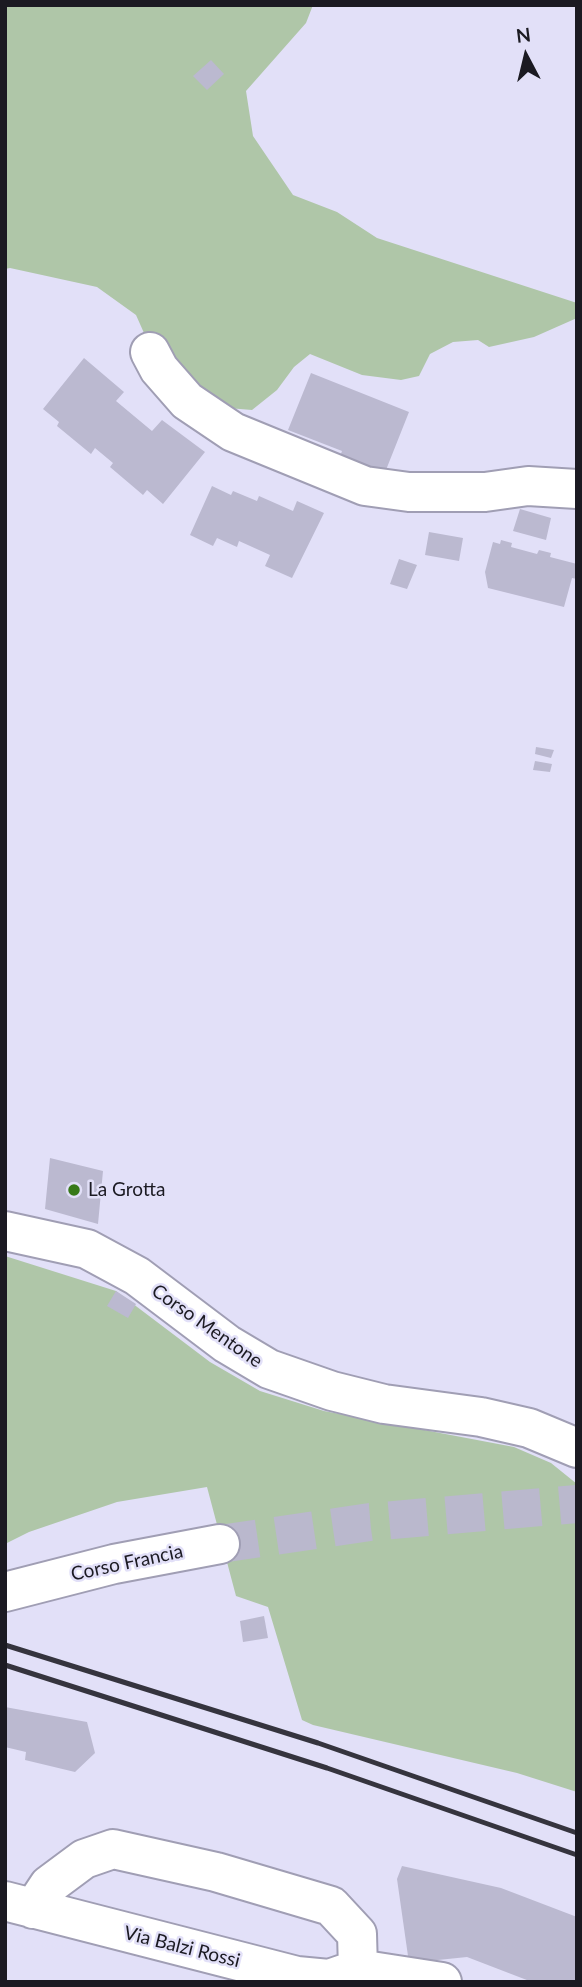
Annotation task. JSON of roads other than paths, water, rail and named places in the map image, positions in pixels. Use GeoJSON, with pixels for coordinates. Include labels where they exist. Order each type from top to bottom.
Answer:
{"type":"FeatureCollection","features":[{"type":"Feature","properties":{"kind":"main road"},"geometry":{"type":"LineString","coordinates":[[150,352],[159,369],[187,401],[233,432],[365,486],[409,492],[485,492],[528,486],[577,489]]}},
{"type":"Feature","properties":{"kind":"main road","name":"Corso Mentone"},"geometry":{"type":"LineString","coordinates":[[5,1231],[61,1242],[97,1254],[137,1276],[227,1344],[269,1369],[332,1391],[384,1404],[481,1417],[529,1429],[577,1448]]}},
{"type":"Feature","properties":{"kind":"main road","name":"Corso Francia"},"geometry":{"type":"LineString","coordinates":[[15,1593],[220,1544]]}},
{"type":"Feature","properties":{"kind":"main road"},"geometry":{"type":"LineString","coordinates":[[19,1905],[84,1859],[113,1849],[216,1872],[331,1906],[357,1934],[358,1969]]}},
{"type":"Feature","properties":{"kind":"main road","name":"Via Balzi Rossi"},"geometry":{"type":"LineString","coordinates":[[19,1905],[297,1976],[329,1979],[358,1969],[442,1982]]}},
{"type":"Feature","properties":{"kind":"tunnel"},"geometry":{"type":"LineString","coordinates":[[220,1544],[370,1522],[577,1504]]}},
{"type":"Feature","properties":{"kind":"railway"},"geometry":{"type":"LineString","coordinates":[[5,1645],[318,1743],[577,1833]]}},
{"type":"Feature","properties":{"kind":"railway"},"geometry":{"type":"LineString","coordinates":[[5,1665],[327,1768],[577,1855]]}},
{"type":"Feature","properties":{"kind":"place","name":"La Grotta"},"geometry":{"type":"Point","coordinates":[74,1190]}}]}
